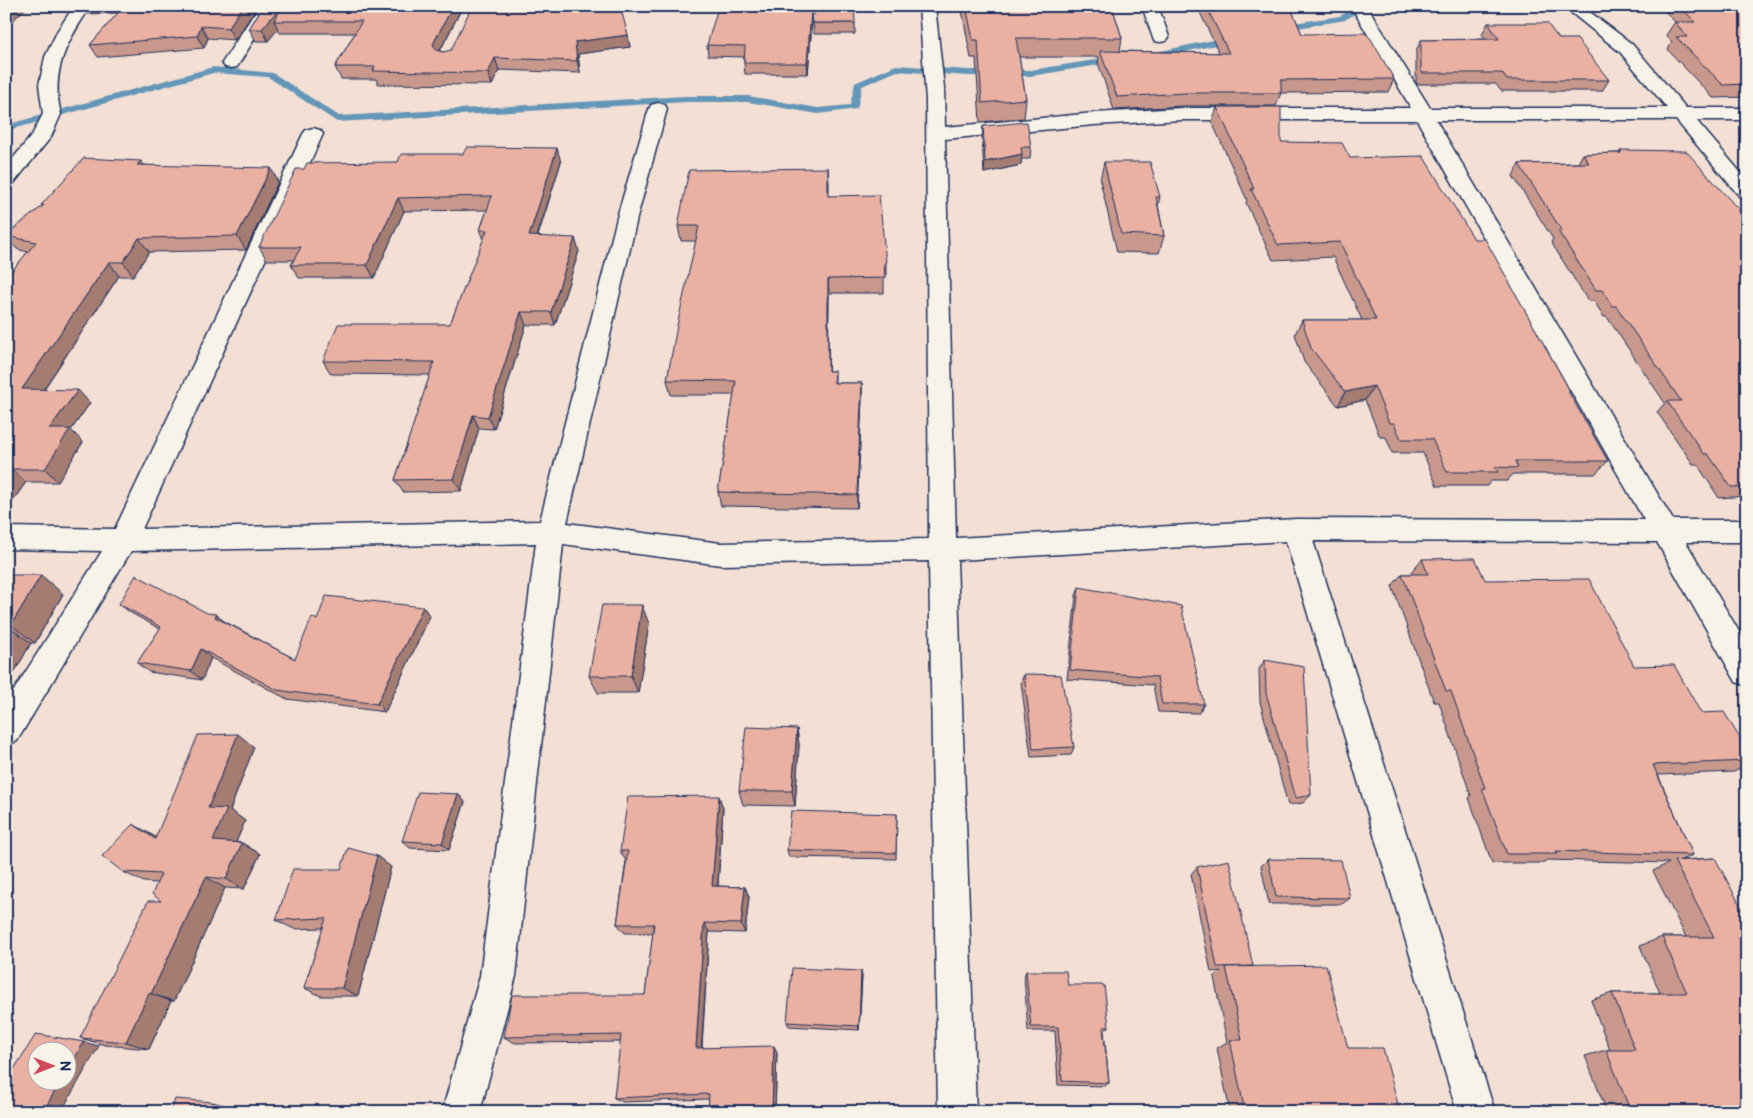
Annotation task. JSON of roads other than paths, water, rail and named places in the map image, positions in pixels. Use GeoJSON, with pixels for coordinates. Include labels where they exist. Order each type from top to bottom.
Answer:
{"type":"FeatureCollection","features":[{"type":"Feature","properties":{"kind":"street"},"geometry":{"type":"LineString","coordinates":[[6,180],[41,137],[52,114],[47,98],[50,64],[64,31],[83,6]]}},
{"type":"Feature","properties":{"kind":"street"},"geometry":{"type":"LineString","coordinates":[[232,63],[267,6]]}},
{"type":"Feature","properties":{"kind":"street"},"geometry":{"type":"LineString","coordinates":[[927,6],[935,96],[938,361],[957,1112]]}},
{"type":"Feature","properties":{"kind":"street"},"geometry":{"type":"LineString","coordinates":[[1150,6],[1160,37]]}},
{"type":"Feature","properties":{"kind":"street"},"geometry":{"type":"LineString","coordinates":[[1359,6],[1382,42],[1747,673]]}},
{"type":"Feature","properties":{"kind":"street"},"geometry":{"type":"LineString","coordinates":[[1571,6],[1626,48],[1747,193]]}},
{"type":"Feature","properties":{"kind":"street"},"geometry":{"type":"LineString","coordinates":[[461,1112],[498,976],[551,532],[628,214],[658,109]]}},
{"type":"Feature","properties":{"kind":"street"},"geometry":{"type":"LineString","coordinates":[[935,134],[1094,119],[1182,114],[1747,114]]}},
{"type":"Feature","properties":{"kind":"street"},"geometry":{"type":"LineString","coordinates":[[6,730],[123,540],[313,134]]}},
{"type":"Feature","properties":{"kind":"street"},"geometry":{"type":"LineString","coordinates":[[1296,530],[1476,1112]]}},
{"type":"Feature","properties":{"kind":"street"},"geometry":{"type":"LineString","coordinates":[[6,538],[123,540],[551,532],[721,554],[944,550],[1296,530],[1747,531]]}},
{"type":"Feature","properties":{"kind":"waterway"},"geometry":{"type":"LineString","coordinates":[[1280,28],[1342,18],[1363,6]]}},
{"type":"Feature","properties":{"kind":"waterway"},"geometry":{"type":"LineString","coordinates":[[1508,6],[1540,6]]}},
{"type":"Feature","properties":{"kind":"waterway"},"geometry":{"type":"LineString","coordinates":[[1156,55],[1232,39]]}},
{"type":"Feature","properties":{"kind":"waterway"},"geometry":{"type":"LineString","coordinates":[[6,128],[213,70],[270,75],[337,119],[686,99],[748,99],[818,111],[854,107],[858,85],[896,68],[968,73],[1031,73],[1114,60]]}}]}
